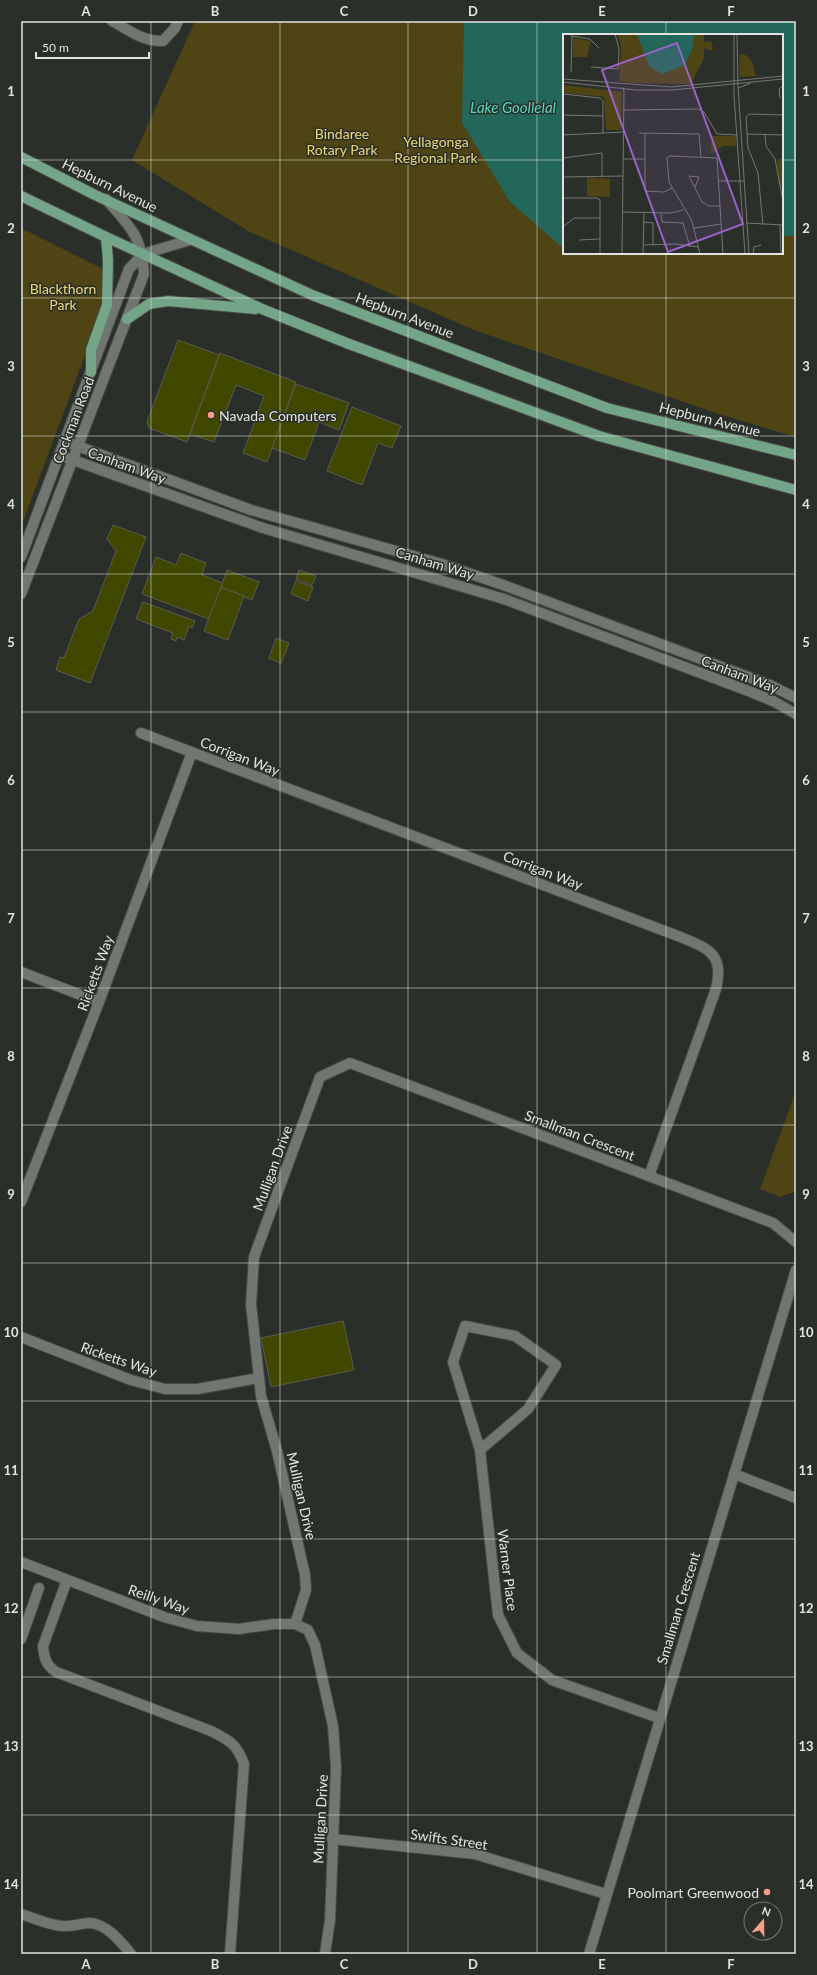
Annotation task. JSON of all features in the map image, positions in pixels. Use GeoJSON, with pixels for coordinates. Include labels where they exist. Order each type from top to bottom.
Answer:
{"type":"FeatureCollection","features":[{"type":"Feature","properties":{"kind":"main road","name":"Hepburn Avenue"},"geometry":{"type":"LineString","coordinates":[[21,157],[190,240],[312,295],[607,408],[796,455]]}},
{"type":"Feature","properties":{"kind":"main road"},"geometry":{"type":"LineString","coordinates":[[21,196],[262,309],[349,344],[599,436],[796,490]]}},
{"type":"Feature","properties":{"kind":"main road"},"geometry":{"type":"LineString","coordinates":[[91,372],[92,350],[107,305],[108,260],[106,237]]}},
{"type":"Feature","properties":{"kind":"main road"},"geometry":{"type":"LineString","coordinates":[[127,319],[149,304],[168,301],[262,309]]}},
{"type":"Feature","properties":{"kind":"street"},"geometry":{"type":"LineString","coordinates":[[112,21],[141,38],[153,42],[163,41],[175,28],[178,21]]}},
{"type":"Feature","properties":{"kind":"street","name":"Cockman Road"},"geometry":{"type":"LineString","coordinates":[[21,594],[144,274],[143,254],[133,230],[106,200]]}},
{"type":"Feature","properties":{"kind":"street"},"geometry":{"type":"LineString","coordinates":[[143,254],[190,240]]}},
{"type":"Feature","properties":{"kind":"street","name":"Cockman Road"},"geometry":{"type":"LineString","coordinates":[[21,557],[129,269],[143,254]]}},
{"type":"Feature","properties":{"kind":"street","name":"Canham Way"},"geometry":{"type":"LineString","coordinates":[[64,440],[251,510],[442,564],[506,586],[770,685],[796,698]]}},
{"type":"Feature","properties":{"kind":"street","name":"Canham Way"},"geometry":{"type":"LineString","coordinates":[[59,455],[263,528],[504,599],[751,692],[773,701],[796,714]]}},
{"type":"Feature","properties":{"kind":"street","name":"Corrigan Way"},"geometry":{"type":"LineString","coordinates":[[142,733],[678,936],[709,951],[719,967],[716,989],[649,1176]]}},
{"type":"Feature","properties":{"kind":"street","name":"Ricketts Way"},"geometry":{"type":"LineString","coordinates":[[21,1202],[99,1002],[192,752]]}},
{"type":"Feature","properties":{"kind":"street"},"geometry":{"type":"LineString","coordinates":[[21,972],[99,1002]]}},
{"type":"Feature","properties":{"kind":"street","name":"Smallman Crescent"},"geometry":{"type":"LineString","coordinates":[[350,1063],[773,1223],[796,1242]]}},
{"type":"Feature","properties":{"kind":"street","name":"Mulligan Drive"},"geometry":{"type":"LineString","coordinates":[[325,1954],[330,1920],[336,1767],[333,1726],[315,1645],[308,1630],[295,1624],[306,1590],[305,1575],[277,1451],[261,1396],[251,1304],[254,1257],[320,1077],[350,1063]]}},
{"type":"Feature","properties":{"kind":"street","name":"Smallman Crescent"},"geometry":{"type":"LineString","coordinates":[[589,1954],[659,1718],[796,1270]]}},
{"type":"Feature","properties":{"kind":"street","name":"Warner Place"},"geometry":{"type":"LineString","coordinates":[[480,1450],[528,1409],[556,1365],[515,1336],[465,1326],[453,1362],[480,1450],[498,1615],[517,1653],[552,1680],[659,1718]]}},
{"type":"Feature","properties":{"kind":"street","name":"Ricketts Way"},"geometry":{"type":"LineString","coordinates":[[21,1337],[131,1380],[165,1389],[197,1389],[259,1378]]}},
{"type":"Feature","properties":{"kind":"street"},"geometry":{"type":"LineString","coordinates":[[734,1474],[796,1498]]}},
{"type":"Feature","properties":{"kind":"street","name":"Reilly Way"},"geometry":{"type":"LineString","coordinates":[[21,1562],[164,1617],[197,1626],[239,1630],[274,1624],[295,1624]]}},
{"type":"Feature","properties":{"kind":"street"},"geometry":{"type":"LineString","coordinates":[[67,1580],[43,1646],[44,1657],[49,1666],[56,1672],[211,1731],[229,1740],[240,1752],[244,1764],[230,1954]]}},
{"type":"Feature","properties":{"kind":"street"},"geometry":{"type":"LineString","coordinates":[[21,1639],[39,1588]]}},
{"type":"Feature","properties":{"kind":"street","name":"Swifts Street"},"geometry":{"type":"LineString","coordinates":[[332,1839],[475,1854],[606,1894]]}},
{"type":"Feature","properties":{"kind":"street"},"geometry":{"type":"LineString","coordinates":[[21,1914],[61,1926],[76,1926],[89,1923],[97,1924],[117,1938],[131,1954]]}},
{"type":"Feature","properties":{"kind":"green space","name":"Yellagonga Regional Park"},"geometry":{"type":"Polygon","coordinates":[[[195,21],[796,21],[796,437],[722,415],[474,330],[248,231],[132,160],[195,21]]]}},
{"type":"Feature","properties":{"kind":"green space","name":"Blackthorn Park"},"geometry":{"type":"Polygon","coordinates":[[[21,228],[115,275],[21,527],[21,228]]]}},
{"type":"Feature","properties":{"kind":"green space"},"geometry":{"type":"Polygon","coordinates":[[[796,1091],[796,1191],[780,1197],[760,1189],[796,1091]]]}},
{"type":"Feature","properties":{"kind":"water","name":"Lake Goollelal"},"geometry":{"type":"Polygon","coordinates":[[[464,21],[796,21],[796,236],[783,236],[783,34],[563,34],[563,248],[510,202],[462,123],[464,21]]]}},
{"type":"Feature","properties":{"kind":"building"},"geometry":{"type":"Polygon","coordinates":[[[178,340],[219,355],[187,442],[149,428],[147,422],[178,340]]]}},
{"type":"Feature","properties":{"kind":"building","name":"Navada Computers"},"geometry":{"type":"Polygon","coordinates":[[[220,353],[296,382],[267,462],[243,453],[264,396],[236,385],[214,442],[190,434],[220,353]]]}},
{"type":"Feature","properties":{"kind":"building"},"geometry":{"type":"Polygon","coordinates":[[[296,384],[349,403],[339,430],[319,422],[305,460],[272,448],[296,384]]]}},
{"type":"Feature","properties":{"kind":"building"},"geometry":{"type":"Polygon","coordinates":[[[352,407],[401,426],[392,448],[378,443],[362,485],[327,471],[352,407]]]}},
{"type":"Feature","properties":{"kind":"building"},"geometry":{"type":"Polygon","coordinates":[[[113,525],[146,537],[90,683],[56,670],[60,657],[64,658],[79,619],[93,611],[116,551],[107,539],[113,525]]]}},
{"type":"Feature","properties":{"kind":"building"},"geometry":{"type":"Polygon","coordinates":[[[181,553],[206,563],[202,575],[223,583],[209,619],[142,594],[156,557],[176,565],[181,553]]]}},
{"type":"Feature","properties":{"kind":"building"},"geometry":{"type":"Polygon","coordinates":[[[227,570],[259,582],[252,600],[221,587],[227,570]]]}},
{"type":"Feature","properties":{"kind":"building"},"geometry":{"type":"Polygon","coordinates":[[[299,570],[316,576],[312,585],[296,579],[299,570]]]}},
{"type":"Feature","properties":{"kind":"building"},"geometry":{"type":"Polygon","coordinates":[[[296,581],[313,587],[308,601],[291,594],[296,581]]]}},
{"type":"Feature","properties":{"kind":"building"},"geometry":{"type":"Polygon","coordinates":[[[221,587],[244,596],[228,640],[204,631],[221,587]]]}},
{"type":"Feature","properties":{"kind":"building"},"geometry":{"type":"Polygon","coordinates":[[[143,602],[195,621],[192,628],[189,626],[184,640],[177,637],[176,641],[171,639],[173,633],[136,619],[143,602]]]}},
{"type":"Feature","properties":{"kind":"building"},"geometry":{"type":"Polygon","coordinates":[[[276,638],[289,643],[281,663],[269,658],[276,638]]]}},
{"type":"Feature","properties":{"kind":"building"},"geometry":{"type":"Polygon","coordinates":[[[343,1321],[354,1370],[271,1387],[261,1338],[343,1321]]]}},
{"type":"Feature","properties":{"kind":"place","name":"Navada Computers"},"geometry":{"type":"Point","coordinates":[211,415]}},
{"type":"Feature","properties":{"kind":"place","name":"Poolmart Greenwood"},"geometry":{"type":"Point","coordinates":[767,1892]}},
{"type":"Feature","properties":{"kind":"park label","name":"Bindaree Rotary Park"},"geometry":{"type":"Point","coordinates":[342,142]}}]}
